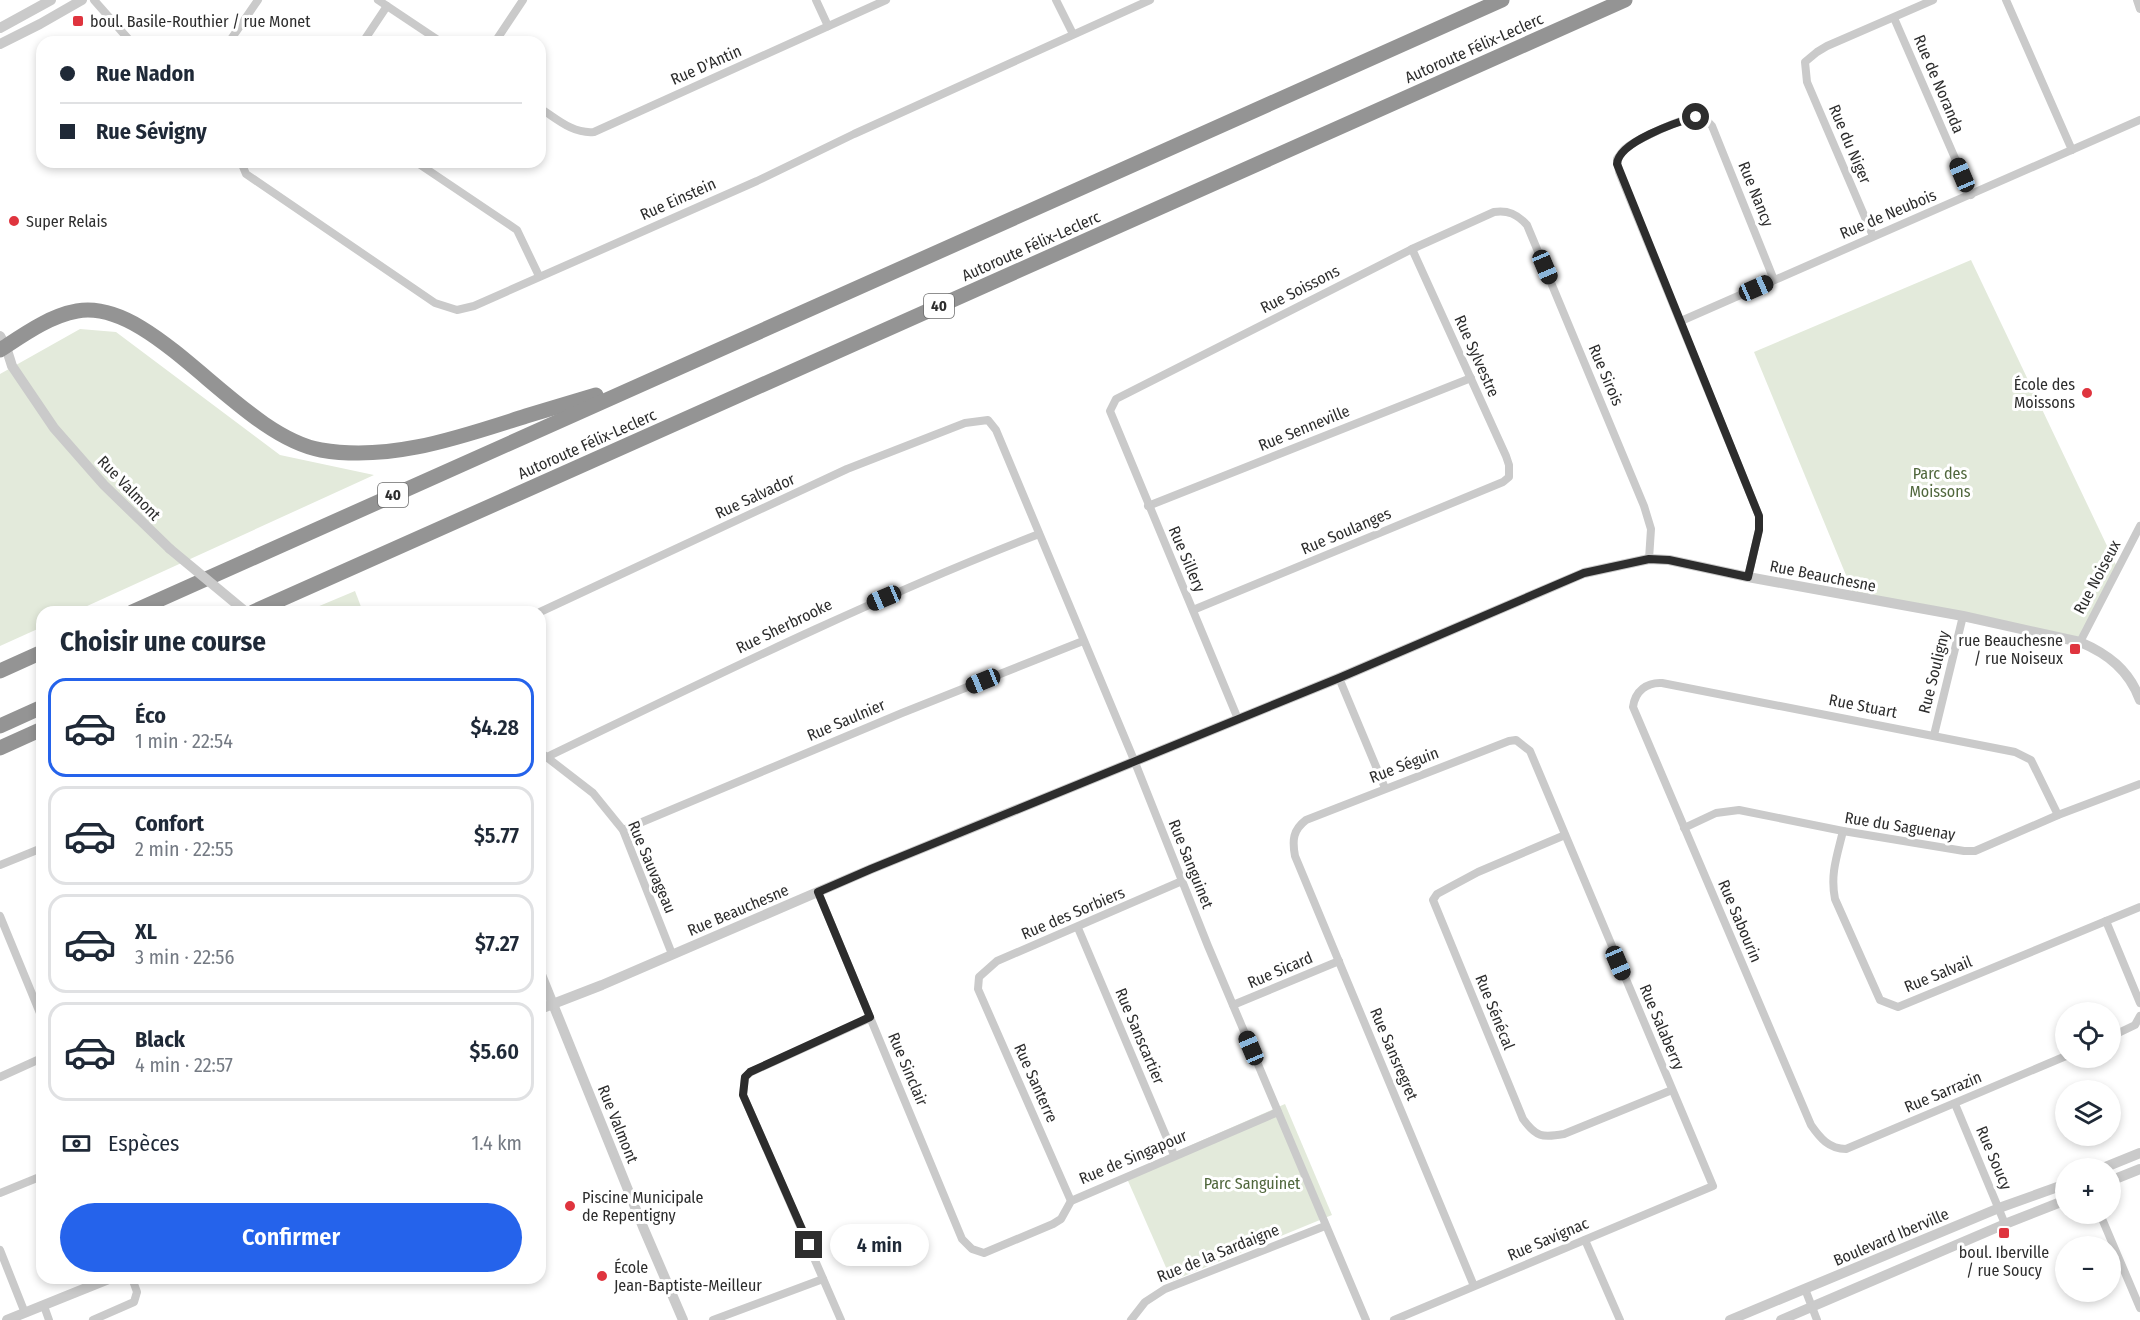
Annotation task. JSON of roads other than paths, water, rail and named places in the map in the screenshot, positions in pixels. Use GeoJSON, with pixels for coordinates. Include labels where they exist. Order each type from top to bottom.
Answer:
{"type":"FeatureCollection","features":[{"type":"Feature","properties":{"kind":"highway","name":"Autoroute Félix-Leclerc"},"geometry":{"type":"LineString","coordinates":[[145,606],[1502,0]]}},
{"type":"Feature","properties":{"kind":"highway","name":"Autoroute Félix-Leclerc"},"geometry":{"type":"LineString","coordinates":[[266,606],[1625,0]]}},
{"type":"Feature","properties":{"kind":"highway"},"geometry":{"type":"LineString","coordinates":[[1,348],[48,321],[73,312],[93,310],[118,315],[146,331],[273,430],[306,446],[344,453],[384,452],[438,443],[653,378]]}},
{"type":"Feature","properties":{"kind":"highway"},"geometry":{"type":"LineString","coordinates":[[0,671],[36,655]]}},
{"type":"Feature","properties":{"kind":"highway"},"geometry":{"type":"LineString","coordinates":[[0,726],[36,710]]}},
{"type":"Feature","properties":{"kind":"highway"},"geometry":{"type":"LineString","coordinates":[[0,748],[36,732]]}},
{"type":"Feature","properties":{"kind":"street"},"geometry":{"type":"LineString","coordinates":[[0,28],[51,0]]}},
{"type":"Feature","properties":{"kind":"street"},"geometry":{"type":"LineString","coordinates":[[0,44],[82,0]]}},
{"type":"Feature","properties":{"kind":"street"},"geometry":{"type":"LineString","coordinates":[[94,0],[126,36]]}},
{"type":"Feature","properties":{"kind":"street"},"geometry":{"type":"LineString","coordinates":[[233,36],[258,0]]}},
{"type":"Feature","properties":{"kind":"street"},"geometry":{"type":"LineString","coordinates":[[378,0],[432,36]]}},
{"type":"Feature","properties":{"kind":"street"},"geometry":{"type":"LineString","coordinates":[[499,36],[524,0]]}},
{"type":"Feature","properties":{"kind":"street"},"geometry":{"type":"LineString","coordinates":[[816,0],[828,26]]}},
{"type":"Feature","properties":{"kind":"street","name":"Rue D'Antin"},"geometry":{"type":"LineString","coordinates":[[546,112],[571,129],[583,133],[594,132],[886,0]]}},
{"type":"Feature","properties":{"kind":"street"},"geometry":{"type":"LineString","coordinates":[[1056,0],[1073,34]]}},
{"type":"Feature","properties":{"kind":"street","name":"Rue Einstein"},"geometry":{"type":"LineString","coordinates":[[244,168],[246,174],[444,307],[457,310],[474,306],[757,181],[854,134],[1150,0]]}},
{"type":"Feature","properties":{"kind":"street"},"geometry":{"type":"LineString","coordinates":[[1894,18],[1933,0]]}},
{"type":"Feature","properties":{"kind":"street"},"geometry":{"type":"LineString","coordinates":[[2007,0],[2072,150]]}},
{"type":"Feature","properties":{"kind":"street"},"geometry":{"type":"LineString","coordinates":[[2136,0],[2140,9]]}},
{"type":"Feature","properties":{"kind":"street"},"geometry":{"type":"LineString","coordinates":[[367,36],[387,6]]}},
{"type":"Feature","properties":{"kind":"street","name":"Rue du Niger"},"geometry":{"type":"LineString","coordinates":[[1873,237],[1807,82],[1805,62],[1827,46],[1894,18]]}},
{"type":"Feature","properties":{"kind":"street","name":"Rue de Noranda"},"geometry":{"type":"LineString","coordinates":[[1894,18],[1971,195]]}},
{"type":"Feature","properties":{"kind":"street","name":"Rue Nancy"},"geometry":{"type":"LineString","coordinates":[[1681,321],[1617,164],[1621,153],[1639,140],[1681,121],[1696,117],[1712,126],[1774,280]]}},
{"type":"Feature","properties":{"kind":"street","name":"Rue de Neubois"},"geometry":{"type":"LineString","coordinates":[[1681,321],[2140,120]]}},
{"type":"Feature","properties":{"kind":"street"},"geometry":{"type":"LineString","coordinates":[[425,168],[517,230],[539,276]]}},
{"type":"Feature","properties":{"kind":"street","name":"Rue Soissons"},"geometry":{"type":"LineString","coordinates":[[1110,411],[1116,399],[1142,384],[1412,249],[1494,212],[1503,210],[1512,213]]}},
{"type":"Feature","properties":{"kind":"street","name":"Rue Sirois"},"geometry":{"type":"LineString","coordinates":[[1512,213],[1527,225],[1642,499],[1650,529],[1649,559]]}},
{"type":"Feature","properties":{"kind":"street","name":"Rue Sylvestre"},"geometry":{"type":"LineString","coordinates":[[1412,249],[1506,456],[1509,477]]}},
{"type":"Feature","properties":{"kind":"street"},"geometry":{"type":"LineString","coordinates":[[1681,321],[1759,516],[1759,530],[1748,577]]}},
{"type":"Feature","properties":{"kind":"street","name":"Rue Valmont"},"geometry":{"type":"LineString","coordinates":[[1,348],[42,411],[118,501],[170,549],[239,606]]}},
{"type":"Feature","properties":{"kind":"street","name":"Rue Senneville"},"geometry":{"type":"LineString","coordinates":[[1148,506],[1471,378]]}},
{"type":"Feature","properties":{"kind":"street","name":"Rue Sillery"},"geometry":{"type":"LineString","coordinates":[[1110,411],[1238,719]]}},
{"type":"Feature","properties":{"kind":"street","name":"Rue Sanguinet"},"geometry":{"type":"LineString","coordinates":[[988,420],[996,430],[1134,760],[1233,1005],[1366,1320]]}},
{"type":"Feature","properties":{"kind":"street","name":"Rue Salvador"},"geometry":{"type":"LineString","coordinates":[[546,609],[847,469],[965,423],[988,420]]}},
{"type":"Feature","properties":{"kind":"street","name":"Rue Soulanges"},"geometry":{"type":"LineString","coordinates":[[1193,610],[1503,482],[1509,477]]}},
{"type":"Feature","properties":{"kind":"street","name":"Rue Noiseux"},"geometry":{"type":"LineString","coordinates":[[2080,642],[2137,538],[2140,526]]}},
{"type":"Feature","properties":{"kind":"street","name":"Rue Sherbrooke"},"geometry":{"type":"LineString","coordinates":[[546,753],[846,614],[974,558],[1039,534]]}},
{"type":"Feature","properties":{"kind":"street","name":"Rue Beauchesne"},"geometry":{"type":"LineString","coordinates":[[546,1007],[1134,760],[1339,678],[1584,573],[1649,559],[1669,560],[1748,577],[1963,616],[2080,642],[2119,665],[2140,700]]}},
{"type":"Feature","properties":{"kind":"street","name":"Rue Souligny"},"geometry":{"type":"LineString","coordinates":[[1934,735],[1963,616]]}},
{"type":"Feature","properties":{"kind":"street","name":"Rue Saulnier"},"geometry":{"type":"LineString","coordinates":[[623,830],[902,713],[1083,641]]}},
{"type":"Feature","properties":{"kind":"street"},"geometry":{"type":"LineString","coordinates":[[1339,678],[1385,788]]}},
{"type":"Feature","properties":{"kind":"street","name":"Rue Stuart"},"geometry":{"type":"LineString","coordinates":[[1634,700],[1639,692],[1652,682],[1662,683],[2021,754],[2031,760],[2058,815]]}},
{"type":"Feature","properties":{"kind":"street","name":"Rue Sabourin"},"geometry":{"type":"LineString","coordinates":[[1634,700],[1633,707],[1811,1125],[1820,1138],[1832,1147]]}},
{"type":"Feature","properties":{"kind":"street","name":"Rue Séguin"},"geometry":{"type":"LineString","coordinates":[[1295,832],[1306,820],[1509,741],[1516,740],[1527,747]]}},
{"type":"Feature","properties":{"kind":"street","name":"Rue Salaberry"},"geometry":{"type":"LineString","coordinates":[[1527,747],[1713,1186]]}},
{"type":"Feature","properties":{"kind":"street","name":"Rue Sauvageau"},"geometry":{"type":"LineString","coordinates":[[546,756],[593,793],[623,830],[672,954]]}},
{"type":"Feature","properties":{"kind":"street","name":"Rue du Saguenay"},"geometry":{"type":"LineString","coordinates":[[1684,828],[1716,813],[1739,810],[1843,831],[1975,851],[2058,815],[2140,784]]}},
{"type":"Feature","properties":{"kind":"street","name":"Rue Salvail"},"geometry":{"type":"LineString","coordinates":[[1843,831],[1833,872],[1835,899],[1880,1000],[1885,1004],[1898,1007],[2140,907]]}},
{"type":"Feature","properties":{"kind":"street","name":"Rue Sansregret"},"geometry":{"type":"LineString","coordinates":[[1295,832],[1292,844],[1295,856],[1474,1286]]}},
{"type":"Feature","properties":{"kind":"street","name":"Rue Sénécal"},"geometry":{"type":"LineString","coordinates":[[1565,835],[1478,872],[1437,894],[1433,900],[1523,1119],[1532,1132],[1546,1137],[1564,1134],[1672,1090]]}},
{"type":"Feature","properties":{"kind":"street"},"geometry":{"type":"LineString","coordinates":[[0,865],[36,850]]}},
{"type":"Feature","properties":{"kind":"street","name":"Rue des Sorbiers"},"geometry":{"type":"LineString","coordinates":[[979,977],[997,961],[1078,928],[1182,881]]}},
{"type":"Feature","properties":{"kind":"street","name":"Rue Sinclair"},"geometry":{"type":"LineString","coordinates":[[818,892],[962,1239],[977,1252]]}},
{"type":"Feature","properties":{"kind":"street"},"geometry":{"type":"LineString","coordinates":[[0,916],[36,1003]]}},
{"type":"Feature","properties":{"kind":"street"},"geometry":{"type":"LineString","coordinates":[[2106,921],[2140,1003]]}},
{"type":"Feature","properties":{"kind":"street","name":"Rue Sanscartier"},"geometry":{"type":"LineString","coordinates":[[1078,928],[1174,1155]]}},
{"type":"Feature","properties":{"kind":"street","name":"Rue Sicard"},"geometry":{"type":"LineString","coordinates":[[1233,1005],[1339,961]]}},
{"type":"Feature","properties":{"kind":"street","name":"Rue Santerre"},"geometry":{"type":"LineString","coordinates":[[979,977],[978,989],[1071,1201]]}},
{"type":"Feature","properties":{"kind":"street","name":"Rue Valmont"},"geometry":{"type":"LineString","coordinates":[[546,987],[683,1320]]}},
{"type":"Feature","properties":{"kind":"street"},"geometry":{"type":"LineString","coordinates":[[2121,1032],[2135,1026],[2140,1016]]}},
{"type":"Feature","properties":{"kind":"street"},"geometry":{"type":"LineString","coordinates":[[841,1320],[743,1095],[745,1077],[750,1072],[870,1017]]}},
{"type":"Feature","properties":{"kind":"street"},"geometry":{"type":"LineString","coordinates":[[0,1077],[36,1061]]}},
{"type":"Feature","properties":{"kind":"street","name":"Rue Sarrazin"},"geometry":{"type":"LineString","coordinates":[[1832,1147],[1846,1149],[2055,1061]]}},
{"type":"Feature","properties":{"kind":"street","name":"Rue Soucy"},"geometry":{"type":"LineString","coordinates":[[1954,1104],[2005,1224]]}},
{"type":"Feature","properties":{"kind":"street","name":"Rue de Singapour"},"geometry":{"type":"LineString","coordinates":[[977,1252],[984,1253],[1053,1224],[1061,1219],[1071,1201],[1278,1112]]}},
{"type":"Feature","properties":{"kind":"street"},"geometry":{"type":"LineString","coordinates":[[2121,1161],[2140,1153]]}},
{"type":"Feature","properties":{"kind":"street"},"geometry":{"type":"LineString","coordinates":[[2121,1177],[2140,1169]]}},
{"type":"Feature","properties":{"kind":"street"},"geometry":{"type":"LineString","coordinates":[[0,1193],[36,1178]]}},
{"type":"Feature","properties":{"kind":"street","name":"Rue Savignac"},"geometry":{"type":"LineString","coordinates":[[1394,1320],[1713,1186]]}},
{"type":"Feature","properties":{"kind":"street","name":"Boulevard Iberville"},"geometry":{"type":"LineString","coordinates":[[1730,1320],[1999,1208],[2055,1188]]}},
{"type":"Feature","properties":{"kind":"street","name":"Boulevard Iberville"},"geometry":{"type":"LineString","coordinates":[[1781,1320],[2055,1204]]}},
{"type":"Feature","properties":{"kind":"street"},"geometry":{"type":"LineString","coordinates":[[2104,1224],[2140,1308]]}},
{"type":"Feature","properties":{"kind":"street","name":"Rue de la Sardaigne"},"geometry":{"type":"LineString","coordinates":[[1131,1320],[1145,1302],[1166,1289],[1325,1226]]}},
{"type":"Feature","properties":{"kind":"street"},"geometry":{"type":"LineString","coordinates":[[1585,1240],[1620,1320]]}},
{"type":"Feature","properties":{"kind":"street"},"geometry":{"type":"LineString","coordinates":[[0,1250],[25,1313]]}},
{"type":"Feature","properties":{"kind":"street"},"geometry":{"type":"LineString","coordinates":[[713,1320],[823,1279]]}},
{"type":"Feature","properties":{"kind":"street"},"geometry":{"type":"LineString","coordinates":[[7,1320],[97,1284]]}},
{"type":"Feature","properties":{"kind":"street"},"geometry":{"type":"LineString","coordinates":[[93,1320],[134,1302],[137,1292],[134,1284]]}},
{"type":"Feature","properties":{"kind":"street"},"geometry":{"type":"LineString","coordinates":[[1805,1289],[1817,1320]]}},
{"type":"Feature","properties":{"kind":"street"},"geometry":{"type":"LineString","coordinates":[[44,1306],[49,1320]]}},
{"type":"Feature","properties":{"kind":"place","name":"boul. Basile-Routhier / rue Monet"},"geometry":{"type":"Point","coordinates":[78,21]}},
{"type":"Feature","properties":{"kind":"place","name":"Super Relais"},"geometry":{"type":"Point","coordinates":[14,221]}},
{"type":"Feature","properties":{"kind":"place","name":"École des Moissons"},"geometry":{"type":"Point","coordinates":[2087,393]}},
{"type":"Feature","properties":{"kind":"place","name":"rue Beauchesne / rue Noiseux"},"geometry":{"type":"Point","coordinates":[2075,649]}},
{"type":"Feature","properties":{"kind":"place","name":"Piscine Municipale de Repentigny"},"geometry":{"type":"Point","coordinates":[570,1206]}},
{"type":"Feature","properties":{"kind":"place","name":"boul. Iberville / rue Soucy"},"geometry":{"type":"Point","coordinates":[2004,1233]}},
{"type":"Feature","properties":{"kind":"place","name":"École Jean-Baptiste-Meilleur"},"geometry":{"type":"Point","coordinates":[602,1276]}},
{"type":"Feature","properties":{"kind":"park label","name":"Parc des Moissons"},"geometry":{"type":"Point","coordinates":[1940,482]}},
{"type":"Feature","properties":{"kind":"park label","name":"Parc Sanguinet"},"geometry":{"type":"Point","coordinates":[1252,1183]}}]}
